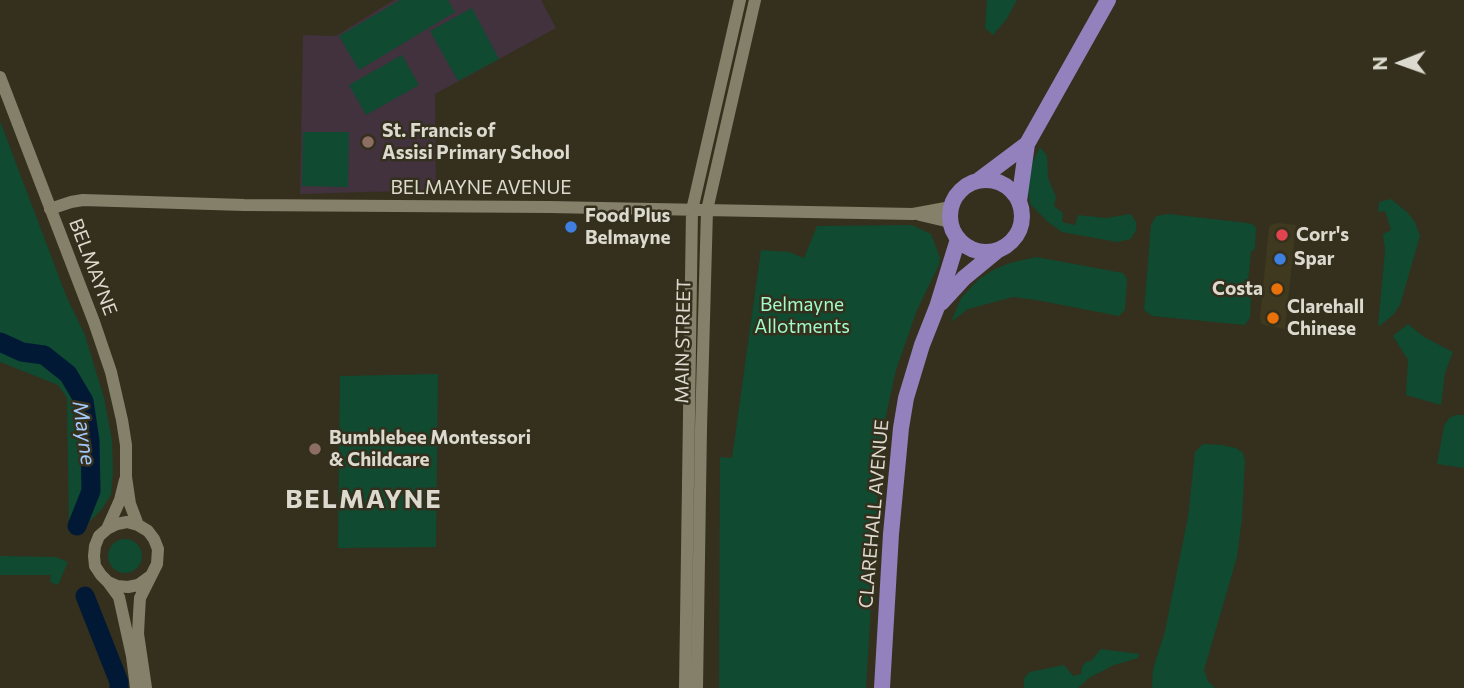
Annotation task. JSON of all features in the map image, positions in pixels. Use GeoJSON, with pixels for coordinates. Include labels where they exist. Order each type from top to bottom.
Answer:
{"type":"FeatureCollection","features":[{"type":"Feature","properties":{"kind":"main road"},"geometry":{"type":"LineString","coordinates":[[1027,144],[979,180],[963,188],[955,197],[951,215],[958,239],[965,246],[987,252],[998,250],[1015,237],[1022,217],[1019,201],[1027,144],[1108,0]]}},
{"type":"Feature","properties":{"kind":"main road"},"geometry":{"type":"LineString","coordinates":[[979,180],[995,181],[1006,186],[1019,201]]}},
{"type":"Feature","properties":{"kind":"main road","name":"CLAREHALL AVENUE"},"geometry":{"type":"LineString","coordinates":[[882,688],[891,534],[906,398],[958,239]]}},
{"type":"Feature","properties":{"kind":"main road","name":"CLAREHALL AVENUE"},"geometry":{"type":"LineString","coordinates":[[937,307],[964,278],[998,250]]}},
{"type":"Feature","properties":{"kind":"street","name":"MAIN STREET"},"geometry":{"type":"LineString","coordinates":[[685,688],[692,210],[740,0]]}},
{"type":"Feature","properties":{"kind":"street","name":"MAIN STREET"},"geometry":{"type":"LineString","coordinates":[[697,688],[707,210],[755,0]]}},
{"type":"Feature","properties":{"kind":"street","name":"BELMAYNE"},"geometry":{"type":"LineString","coordinates":[[0,77],[93,322],[118,397],[126,445],[126,477],[130,504],[138,525],[148,531],[158,549],[157,564],[140,598],[138,634],[146,688]]}},
{"type":"Feature","properties":{"kind":"street","name":"BELMAYNE AVENUE"},"geometry":{"type":"LineString","coordinates":[[50,209],[83,200],[951,215]]}},
{"type":"Feature","properties":{"kind":"street","name":"BELMAYNE"},"geometry":{"type":"LineString","coordinates":[[126,477],[120,500],[107,529],[99,536],[94,556],[100,575],[119,597],[136,688]]}},
{"type":"Feature","properties":{"kind":"street"},"geometry":{"type":"LineString","coordinates":[[107,529],[117,524],[138,525]]}},
{"type":"Feature","properties":{"kind":"street"},"geometry":{"type":"LineString","coordinates":[[108,582],[117,586],[138,585],[153,571]]}},
{"type":"Feature","properties":{"kind":"shaded area"},"geometry":{"type":"Polygon","coordinates":[[[394,0],[541,0],[556,28],[435,94],[436,190],[300,194],[303,35],[336,36],[394,0]]]}},
{"type":"Feature","properties":{"kind":"shaded area"},"geometry":{"type":"Polygon","coordinates":[[[1278,223],[1296,225],[1285,329],[1265,325],[1260,318],[1269,227],[1278,223]]]}},
{"type":"Feature","properties":{"kind":"green space"},"geometry":{"type":"Polygon","coordinates":[[[400,0],[448,0],[455,12],[359,70],[339,36],[400,0]]]}},
{"type":"Feature","properties":{"kind":"green space"},"geometry":{"type":"Polygon","coordinates":[[[987,0],[1017,0],[1006,20],[993,35],[985,28],[987,0]]]}},
{"type":"Feature","properties":{"kind":"green space"},"geometry":{"type":"Polygon","coordinates":[[[472,8],[499,59],[458,81],[430,31],[472,8]]]}},
{"type":"Feature","properties":{"kind":"green space"},"geometry":{"type":"Polygon","coordinates":[[[402,55],[419,85],[366,115],[349,85],[402,55]]]}},
{"type":"Feature","properties":{"kind":"green space"},"geometry":{"type":"Polygon","coordinates":[[[0,121],[67,298],[85,335],[104,398],[112,440],[111,495],[102,509],[77,532],[69,533],[67,398],[58,385],[0,362],[0,121]]]}},
{"type":"Feature","properties":{"kind":"green space"},"geometry":{"type":"Polygon","coordinates":[[[303,132],[349,132],[348,187],[302,186],[303,132]]]}},
{"type":"Feature","properties":{"kind":"green space"},"geometry":{"type":"Polygon","coordinates":[[[1040,147],[1047,156],[1048,178],[1056,197],[1054,206],[1063,213],[1062,222],[1075,225],[1078,215],[1106,218],[1131,214],[1136,222],[1136,230],[1131,239],[1117,242],[1062,232],[1030,204],[1027,185],[1040,147]]]}},
{"type":"Feature","properties":{"kind":"green space"},"geometry":{"type":"Polygon","coordinates":[[[1391,199],[1408,213],[1420,236],[1400,305],[1393,315],[1378,327],[1385,250],[1383,234],[1391,230],[1385,211],[1378,212],[1379,202],[1391,199]]]}},
{"type":"Feature","properties":{"kind":"green space"},"geometry":{"type":"Polygon","coordinates":[[[1169,214],[1247,223],[1256,228],[1247,293],[1251,298],[1250,317],[1245,325],[1152,316],[1144,310],[1151,225],[1156,216],[1169,214]]]}},
{"type":"Feature","properties":{"kind":"green space","name":"Belmayne Allotments"},"geometry":{"type":"Polygon","coordinates":[[[912,225],[931,234],[940,258],[917,310],[896,370],[883,429],[866,688],[719,688],[720,457],[732,458],[761,250],[789,252],[804,258],[817,226],[912,225]]]}},
{"type":"Feature","properties":{"kind":"green space"},"geometry":{"type":"Polygon","coordinates":[[[1036,257],[1123,273],[1127,279],[1125,310],[1119,316],[1013,297],[968,309],[951,322],[961,298],[979,279],[1010,263],[1036,257]]]}},
{"type":"Feature","properties":{"kind":"green space"},"geometry":{"type":"Polygon","coordinates":[[[1408,324],[1424,337],[1453,352],[1445,373],[1441,405],[1406,395],[1408,360],[1393,336],[1408,324]]]}},
{"type":"Feature","properties":{"kind":"green space"},"geometry":{"type":"Polygon","coordinates":[[[438,374],[436,547],[338,548],[340,376],[438,374]]]}},
{"type":"Feature","properties":{"kind":"green space"},"geometry":{"type":"Polygon","coordinates":[[[1464,415],[1464,468],[1437,464],[1444,426],[1449,418],[1464,415]]]}},
{"type":"Feature","properties":{"kind":"green space"},"geometry":{"type":"Polygon","coordinates":[[[1203,444],[1236,448],[1243,453],[1245,461],[1237,557],[1204,670],[1208,681],[1215,688],[1152,688],[1153,669],[1165,631],[1188,517],[1195,452],[1203,444]]]}},
{"type":"Feature","properties":{"kind":"green space"},"geometry":{"type":"Polygon","coordinates":[[[125,539],[137,544],[142,556],[137,568],[125,573],[113,568],[108,556],[113,544],[125,539]]]}},
{"type":"Feature","properties":{"kind":"green space"},"geometry":{"type":"Polygon","coordinates":[[[0,556],[56,557],[68,562],[58,585],[50,582],[51,575],[0,575],[0,556]]]}},
{"type":"Feature","properties":{"kind":"green space"},"geometry":{"type":"Polygon","coordinates":[[[1101,649],[1139,654],[1138,658],[1114,665],[1089,678],[1078,688],[1024,688],[1024,678],[1030,672],[1064,665],[1073,676],[1081,674],[1086,662],[1091,661],[1101,649]]]}},
{"type":"Feature","properties":{"kind":"waterway","name":"Mayne"},"geometry":{"type":"LineString","coordinates":[[0,342],[22,352],[44,355],[68,374],[84,401],[90,441],[91,491],[77,526]]}},
{"type":"Feature","properties":{"kind":"waterway","name":"Mayne"},"geometry":{"type":"LineString","coordinates":[[85,596],[119,688]]}},
{"type":"Feature","properties":{"kind":"place","name":"St. Francis of Assisi Primary School"},"geometry":{"type":"Point","coordinates":[368,142]}},
{"type":"Feature","properties":{"kind":"place","name":"Food Plus Belmayne"},"geometry":{"type":"Point","coordinates":[571,227]}},
{"type":"Feature","properties":{"kind":"place","name":"Corr's"},"geometry":{"type":"Point","coordinates":[1282,235]}},
{"type":"Feature","properties":{"kind":"place","name":"Spar"},"geometry":{"type":"Point","coordinates":[1280,259]}},
{"type":"Feature","properties":{"kind":"place","name":"Costa"},"geometry":{"type":"Point","coordinates":[1277,289]}},
{"type":"Feature","properties":{"kind":"place","name":"Clarehall Chinese"},"geometry":{"type":"Point","coordinates":[1273,318]}},
{"type":"Feature","properties":{"kind":"place","name":"Bumblebee Montessori & Childcare"},"geometry":{"type":"Point","coordinates":[315,449]}},
{"type":"Feature","properties":{"kind":"district","name":"BELMAYNE"},"geometry":{"type":"Point","coordinates":[364,499]}}]}
